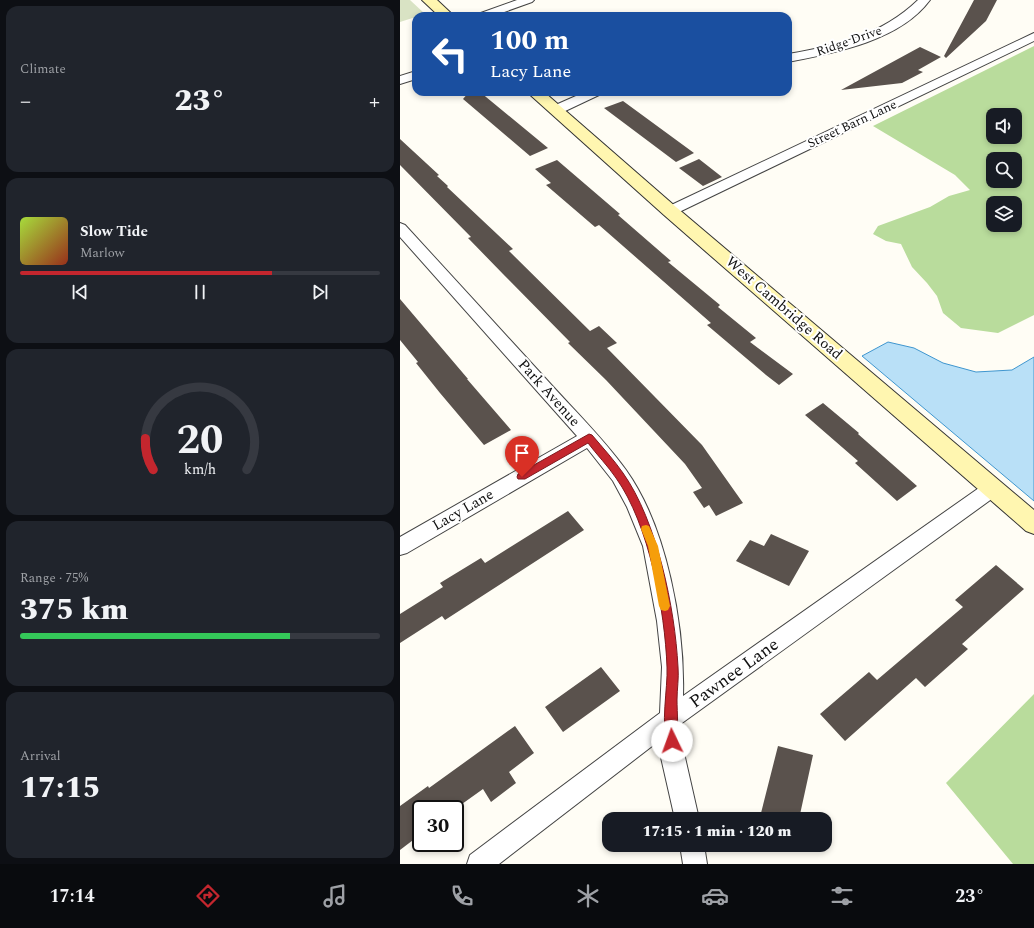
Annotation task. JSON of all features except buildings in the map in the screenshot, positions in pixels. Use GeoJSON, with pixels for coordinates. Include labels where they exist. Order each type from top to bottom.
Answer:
{"type":"FeatureCollection","features":[{"type":"Feature","properties":{"kind":"street"},"geometry":{"type":"LineString","coordinates":[[429,0],[443,12]]}},
{"type":"Feature","properties":{"kind":"street"},"geometry":{"type":"LineString","coordinates":[[494,12],[528,0]]}},
{"type":"Feature","properties":{"kind":"street","name":"Ridge Drive"},"geometry":{"type":"LineString","coordinates":[[792,57],[837,48],[883,31],[903,19],[924,0]]}},
{"type":"Feature","properties":{"kind":"street","name":"Street Barn Lane"},"geometry":{"type":"LineString","coordinates":[[670,210],[1034,37]]}},
{"type":"Feature","properties":{"kind":"street"},"geometry":{"type":"LineString","coordinates":[[400,80],[412,76]]}},
{"type":"Feature","properties":{"kind":"street","name":"West Cambridge Road"},"geometry":{"type":"LineString","coordinates":[[540,96],[1034,524]]}},
{"type":"Feature","properties":{"kind":"street"},"geometry":{"type":"LineString","coordinates":[[556,110],[586,96]]}},
{"type":"Feature","properties":{"kind":"street","name":"Park Avenue"},"geometry":{"type":"LineString","coordinates":[[400,228],[589,438],[620,476],[636,505],[653,546],[668,621],[673,667],[671,718],[672,752],[685,812]]}},
{"type":"Feature","properties":{"kind":"street","name":"Lacy Lane"},"geometry":{"type":"LineString","coordinates":[[400,547],[589,438]]}},
{"type":"Feature","properties":{"kind":"street","name":"Pawnee Lane"},"geometry":{"type":"LineString","coordinates":[[479,864],[671,718],[993,488]]}},
{"type":"Feature","properties":{"kind":"street"},"geometry":{"type":"LineString","coordinates":[[693,852],[695,864]]}},
{"type":"Feature","properties":{"kind":"green space"},"geometry":{"type":"Polygon","coordinates":[[[400,0],[410,0],[423,12],[412,12],[412,18],[400,22],[400,0]]]}},
{"type":"Feature","properties":{"kind":"green space"},"geometry":{"type":"Polygon","coordinates":[[[1034,46],[1034,315],[998,333],[961,328],[943,313],[937,296],[912,267],[901,244],[886,241],[873,234],[878,226],[930,207],[949,196],[970,190],[955,175],[873,126],[1034,46]]]}},
{"type":"Feature","properties":{"kind":"green space"},"geometry":{"type":"Polygon","coordinates":[[[1034,694],[1034,864],[1013,864],[946,783],[1034,694]]]}},
{"type":"Feature","properties":{"kind":"water"},"geometry":{"type":"Polygon","coordinates":[[[888,342],[914,348],[943,363],[976,372],[1012,370],[1034,357],[1034,501],[862,356],[888,342]]]}},
{"type":"Feature","properties":{"kind":"slow traffic"},"geometry":{"type":"LineString","coordinates":[[646,529],[653,546],[658,578],[665,606]]}},
{"type":"Feature","properties":{"kind":"route"},"geometry":{"type":"LineString","coordinates":[[522,477],[589,438],[620,476],[636,505],[653,546],[658,578],[668,621],[673,667],[671,718],[672,741]]}}]}
